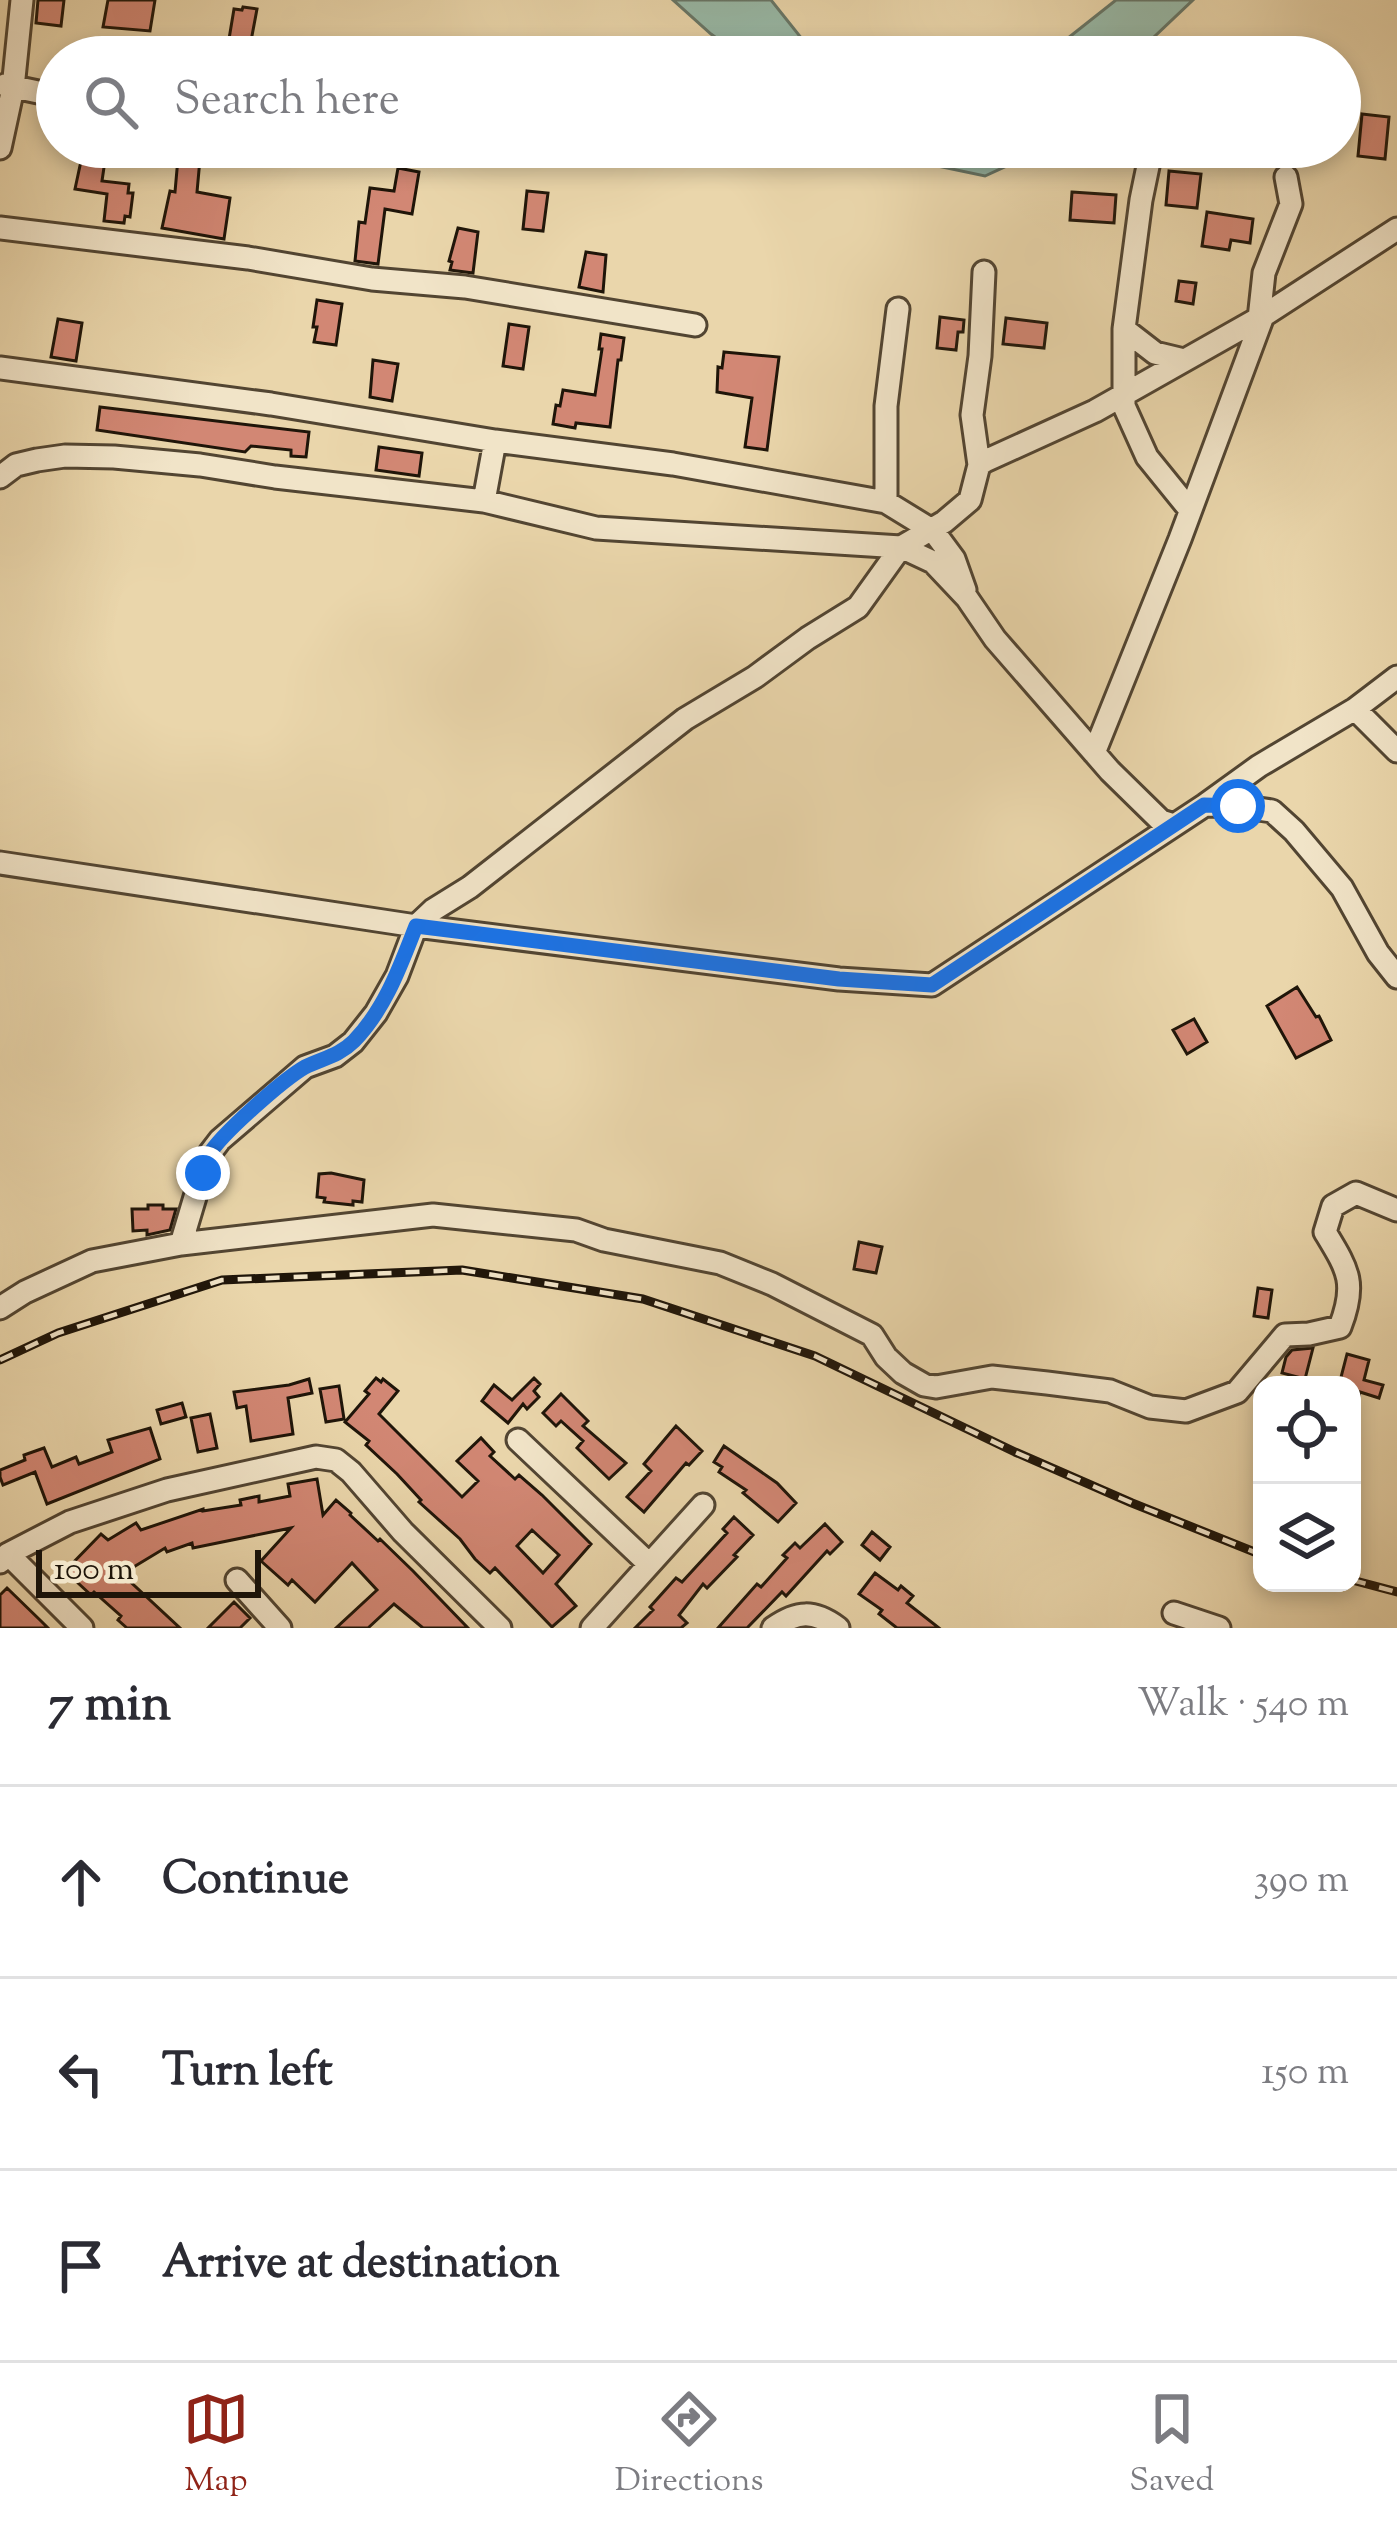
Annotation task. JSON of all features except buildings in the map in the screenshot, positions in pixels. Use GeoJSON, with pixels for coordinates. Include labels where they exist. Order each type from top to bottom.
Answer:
{"type":"FeatureCollection","features":[{"type":"Feature","properties":{"kind":"street"},"geometry":{"type":"LineString","coordinates":[[0,148],[22,0]]}},
{"type":"Feature","properties":{"kind":"street"},"geometry":{"type":"LineString","coordinates":[[1148,168],[1124,329],[1124,406],[1147,457],[1190,510]]}},
{"type":"Feature","properties":{"kind":"street"},"geometry":{"type":"LineString","coordinates":[[1094,753],[1261,317],[1264,273],[1292,204],[1286,177]]}},
{"type":"Feature","properties":{"kind":"street"},"geometry":{"type":"LineString","coordinates":[[0,228],[248,258],[372,279],[465,287],[695,326]]}},
{"type":"Feature","properties":{"kind":"street"},"geometry":{"type":"LineString","coordinates":[[979,465],[1095,411],[1261,317],[1397,229]]}},
{"type":"Feature","properties":{"kind":"street"},"geometry":{"type":"LineString","coordinates":[[181,1244],[207,1157],[220,1140],[305,1067],[334,1057],[353,1042],[397,976],[416,926],[685,719],[858,607],[902,547],[970,500],[979,465],[971,416],[980,356],[983,272]]}},
{"type":"Feature","properties":{"kind":"street"},"geometry":{"type":"LineString","coordinates":[[886,502],[886,406],[898,309]]}},
{"type":"Feature","properties":{"kind":"street"},"geometry":{"type":"LineString","coordinates":[[1124,329],[1155,353],[1184,360]]}},
{"type":"Feature","properties":{"kind":"street"},"geometry":{"type":"LineString","coordinates":[[1224,338],[1246,362]]}},
{"type":"Feature","properties":{"kind":"street"},"geometry":{"type":"LineString","coordinates":[[0,368],[673,464],[886,502],[930,529],[954,559],[968,598]]}},
{"type":"Feature","properties":{"kind":"street"},"geometry":{"type":"LineString","coordinates":[[484,501],[495,442]]}},
{"type":"Feature","properties":{"kind":"street"},"geometry":{"type":"LineString","coordinates":[[0,477],[16,465],[37,460],[114,457],[484,501],[596,528],[902,547],[933,562],[1094,753],[1161,821],[1174,826]]}},
{"type":"Feature","properties":{"kind":"street"},"geometry":{"type":"LineString","coordinates":[[0,863],[416,926],[839,979],[932,985],[1397,677]]}},
{"type":"Feature","properties":{"kind":"street"},"geometry":{"type":"LineString","coordinates":[[1354,709],[1397,751]]}},
{"type":"Feature","properties":{"kind":"street"},"geometry":{"type":"LineString","coordinates":[[1204,805],[1272,812],[1283,821],[1342,888],[1397,977]]}},
{"type":"Feature","properties":{"kind":"street"},"geometry":{"type":"LineString","coordinates":[[0,1308],[92,1261],[181,1244],[433,1215],[576,1230],[720,1263],[872,1335],[886,1357],[924,1385],[992,1377],[1110,1390],[1150,1407],[1186,1411],[1237,1392],[1286,1335],[1340,1327],[1350,1300],[1346,1266],[1325,1232],[1333,1206],[1356,1193],[1397,1210]]}},
{"type":"Feature","properties":{"kind":"street"},"geometry":{"type":"LineString","coordinates":[[518,1440],[649,1564]]}},
{"type":"Feature","properties":{"kind":"street"},"geometry":{"type":"LineString","coordinates":[[82,1628],[4,1558],[70,1522],[167,1490],[316,1457],[336,1460],[351,1472],[500,1628]]}},
{"type":"Feature","properties":{"kind":"street"},"geometry":{"type":"LineString","coordinates":[[592,1628],[703,1504]]}},
{"type":"Feature","properties":{"kind":"street"},"geometry":{"type":"LineString","coordinates":[[237,1580],[280,1628]]}},
{"type":"Feature","properties":{"kind":"street"},"geometry":{"type":"LineString","coordinates":[[1174,1613],[1219,1628]]}},
{"type":"Feature","properties":{"kind":"street"},"geometry":{"type":"LineString","coordinates":[[773,1628],[791,1616],[808,1615],[824,1618],[838,1628]]}},
{"type":"Feature","properties":{"kind":"shaded area"},"geometry":{"type":"Polygon","coordinates":[[[673,0],[771,0],[800,36],[714,36],[673,0]]]}},
{"type":"Feature","properties":{"kind":"shaded area"},"geometry":{"type":"Polygon","coordinates":[[[1116,0],[1193,0],[1155,36],[1071,36],[1116,0]]]}},
{"type":"Feature","properties":{"kind":"shaded area"},"geometry":{"type":"Polygon","coordinates":[[[947,168],[1002,168],[985,176],[947,168]]]}},
{"type":"Feature","properties":{"kind":"railway"},"geometry":{"type":"LineString","coordinates":[[0,1360],[58,1333],[222,1280],[462,1270],[643,1299],[815,1356],[1015,1452],[1253,1551]]}},
{"type":"Feature","properties":{"kind":"railway"},"geometry":{"type":"LineString","coordinates":[[1361,1582],[1397,1592]]}},
{"type":"Feature","properties":{"kind":"route"},"geometry":{"type":"LineString","coordinates":[[203,1173],[207,1157],[220,1140],[276,1090],[305,1067],[334,1057],[353,1042],[397,976],[416,926],[839,979],[932,985],[1204,805],[1238,806]]}}]}
